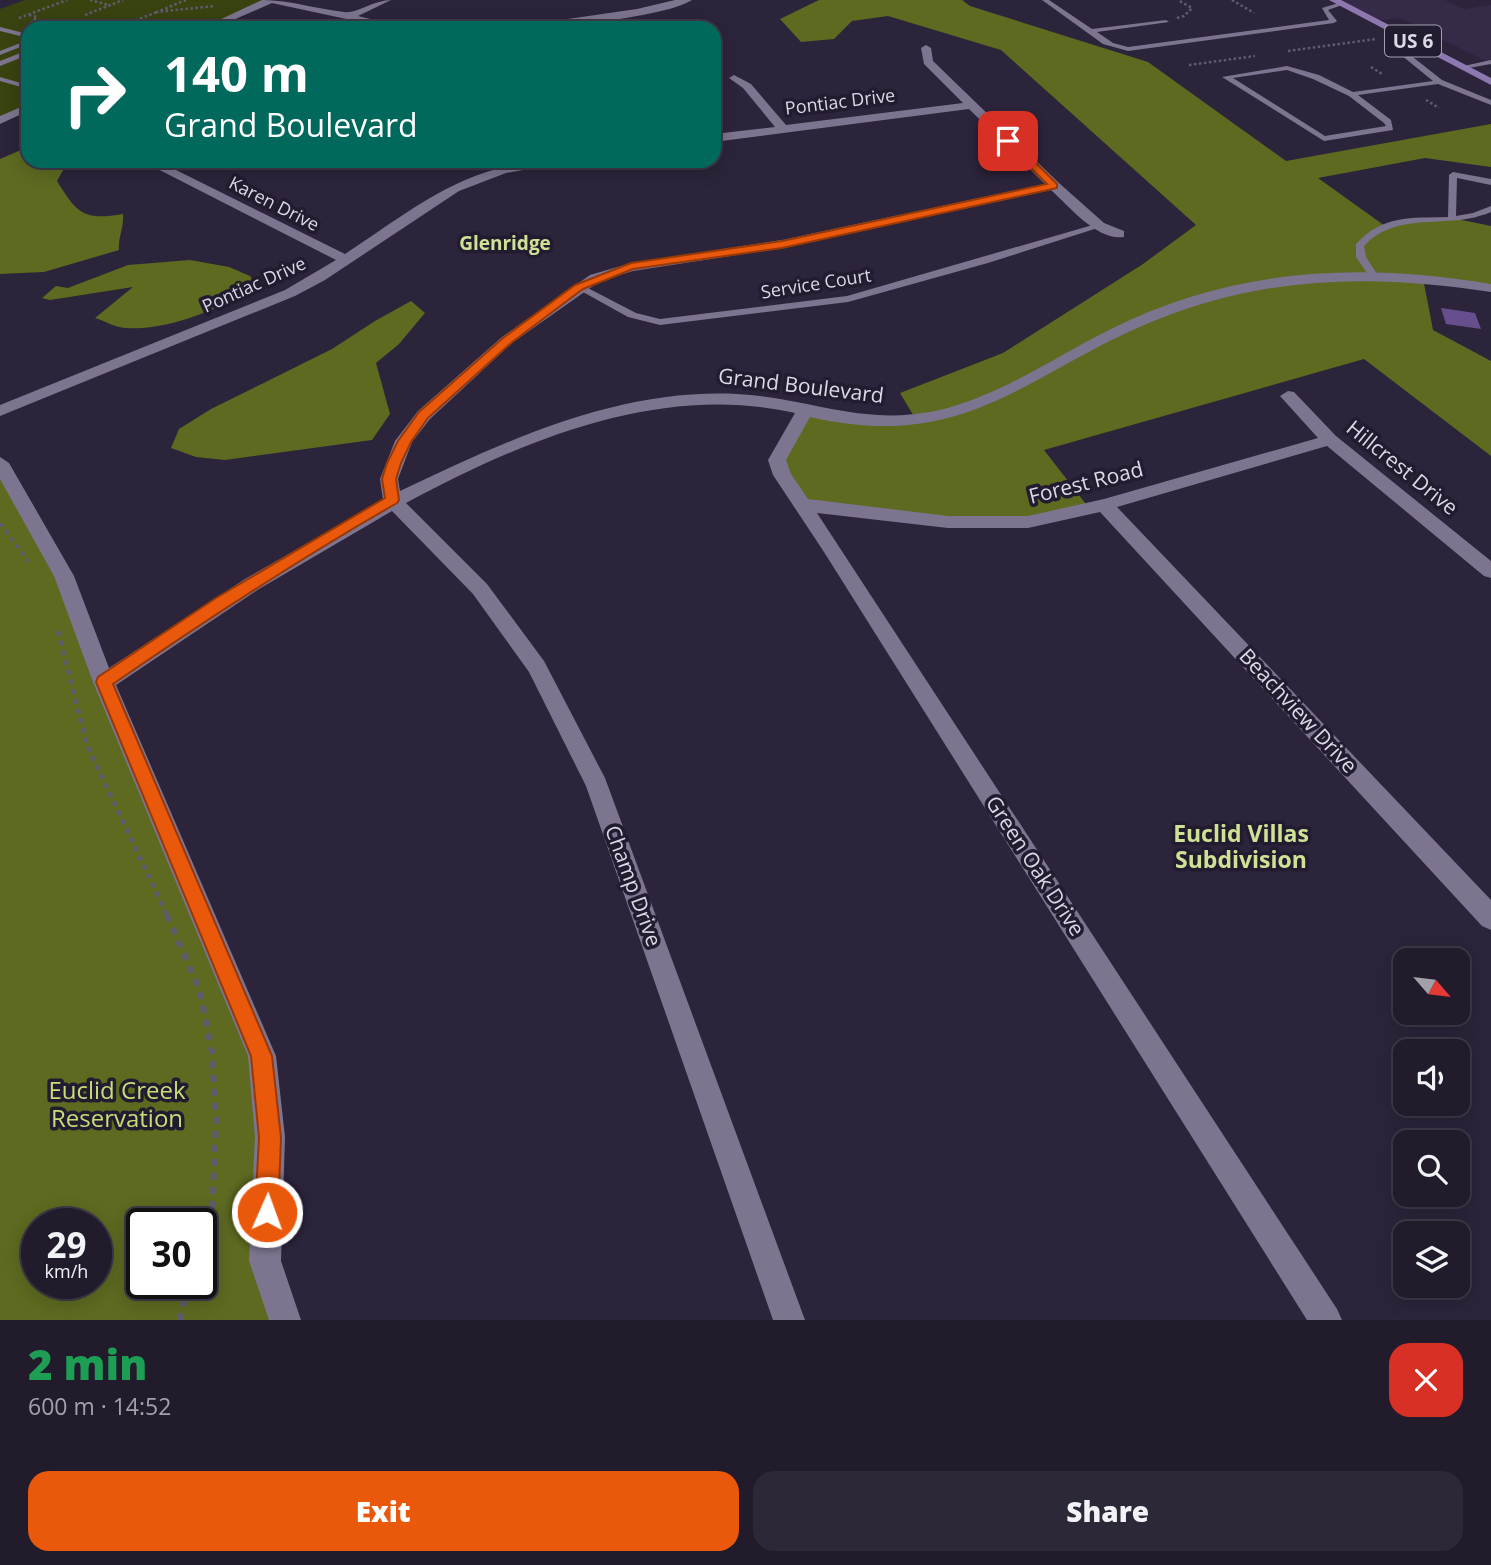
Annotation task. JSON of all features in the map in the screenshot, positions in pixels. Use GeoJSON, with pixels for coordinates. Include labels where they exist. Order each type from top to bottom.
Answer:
{"type":"FeatureCollection","features":[{"type":"Feature","properties":{"kind":"main road","name":"US 6"},"geometry":{"type":"LineString","coordinates":[[1338,2],[1491,82]]}},
{"type":"Feature","properties":{"kind":"street"},"geometry":{"type":"LineString","coordinates":[[223,21],[271,0],[371,21]]}},
{"type":"Feature","properties":{"kind":"street"},"geometry":{"type":"LineString","coordinates":[[349,16],[386,0]]}},
{"type":"Feature","properties":{"kind":"street"},"geometry":{"type":"LineString","coordinates":[[575,21],[637,12],[687,0]]}},
{"type":"Feature","properties":{"kind":"street"},"geometry":{"type":"LineString","coordinates":[[926,48],[928,62],[1054,186],[1099,226],[1119,234]]}},
{"type":"Feature","properties":{"kind":"street"},"geometry":{"type":"LineString","coordinates":[[734,78],[747,86],[783,129]]}},
{"type":"Feature","properties":{"kind":"street","name":"Pontiac Drive"},"geometry":{"type":"LineString","coordinates":[[721,137],[971,105]]}},
{"type":"Feature","properties":{"kind":"street"},"geometry":{"type":"LineString","coordinates":[[0,120],[21,110]]}},
{"type":"Feature","properties":{"kind":"street","name":"Karen Drive"},"geometry":{"type":"LineString","coordinates":[[162,168],[346,260]]}},
{"type":"Feature","properties":{"kind":"street","name":"Pontiac Drive"},"geometry":{"type":"LineString","coordinates":[[0,411],[290,293],[346,260],[454,188],[496,168]]}},
{"type":"Feature","properties":{"kind":"street"},"geometry":{"type":"LineString","coordinates":[[392,500],[389,479],[394,463],[404,441],[424,415],[507,340],[579,287],[631,267],[782,244],[1054,186]]}},
{"type":"Feature","properties":{"kind":"street","name":"Grand Boulevard"},"geometry":{"type":"LineString","coordinates":[[104,682],[221,602],[307,548],[392,500],[488,457],[607,413],[653,403],[703,398],[761,401],[841,418],[874,421],[947,414],[995,397],[1116,332],[1196,298],[1233,288],[1283,280],[1372,274],[1423,277],[1491,288]]}},
{"type":"Feature","properties":{"kind":"street","name":"Hillcrest Drive"},"geometry":{"type":"LineString","coordinates":[[1287,396],[1330,440],[1491,571]]}},
{"type":"Feature","properties":{"kind":"street","name":"Green Oak Drive"},"geometry":{"type":"LineString","coordinates":[[805,410],[777,460],[782,475],[804,505],[1326,1320]]}},
{"type":"Feature","properties":{"kind":"street","name":"Forest Road"},"geometry":{"type":"LineString","coordinates":[[804,505],[948,522],[1028,522],[1104,505],[1330,440]]}},
{"type":"Feature","properties":{"kind":"street"},"geometry":{"type":"LineString","coordinates":[[0,463],[64,576],[104,682],[262,1056],[270,1138],[265,1261],[285,1320]]}},
{"type":"Feature","properties":{"kind":"street","name":"Champ Drive"},"geometry":{"type":"LineString","coordinates":[[392,500],[480,589],[529,656],[597,785],[789,1320]]}},
{"type":"Feature","properties":{"kind":"street","name":"Beachview Drive"},"geometry":{"type":"LineString","coordinates":[[1104,505],[1491,918]]}},
{"type":"Feature","properties":{"kind":"lane"},"geometry":{"type":"LineString","coordinates":[[1045,0],[1122,50],[1334,21],[1324,9],[1338,2]]}},
{"type":"Feature","properties":{"kind":"lane"},"geometry":{"type":"LineString","coordinates":[[1091,31],[1166,22]]}},
{"type":"Feature","properties":{"kind":"lane"},"geometry":{"type":"LineString","coordinates":[[0,29],[21,34]]}},
{"type":"Feature","properties":{"kind":"lane"},"geometry":{"type":"LineString","coordinates":[[0,36],[12,32]]}},
{"type":"Feature","properties":{"kind":"lane"},"geometry":{"type":"LineString","coordinates":[[0,53],[21,45]]}},
{"type":"Feature","properties":{"kind":"lane"},"geometry":{"type":"LineString","coordinates":[[1426,48],[1407,50],[1405,55],[1438,82],[1491,103]]}},
{"type":"Feature","properties":{"kind":"lane"},"geometry":{"type":"LineString","coordinates":[[0,64],[21,55]]}},
{"type":"Feature","properties":{"kind":"lane"},"geometry":{"type":"LineString","coordinates":[[1462,67],[1491,62]]}},
{"type":"Feature","properties":{"kind":"lane"},"geometry":{"type":"LineString","coordinates":[[1352,94],[1388,122],[1390,128],[1324,139],[1226,77],[1294,69],[1352,94],[1438,82]]}},
{"type":"Feature","properties":{"kind":"lane"},"geometry":{"type":"LineString","coordinates":[[0,79],[21,86]]}},
{"type":"Feature","properties":{"kind":"lane"},"geometry":{"type":"LineString","coordinates":[[1452,218],[1453,175],[1491,182]]}},
{"type":"Feature","properties":{"kind":"lane"},"geometry":{"type":"LineString","coordinates":[[1372,274],[1361,257],[1359,246],[1372,233],[1398,223],[1476,216],[1491,209]]}},
{"type":"Feature","properties":{"kind":"lane","name":"Service Court"},"geometry":{"type":"LineString","coordinates":[[579,287],[632,315],[660,322],[848,299],[1099,226]]}},
{"type":"Feature","properties":{"kind":"path"},"geometry":{"type":"LineString","coordinates":[[17,19],[67,0]]}},
{"type":"Feature","properties":{"kind":"path"},"geometry":{"type":"LineString","coordinates":[[90,0],[110,5]]}},
{"type":"Feature","properties":{"kind":"path"},"geometry":{"type":"LineString","coordinates":[[85,15],[123,0]]}},
{"type":"Feature","properties":{"kind":"path"},"geometry":{"type":"LineString","coordinates":[[133,21],[186,0]]}},
{"type":"Feature","properties":{"kind":"path"},"geometry":{"type":"LineString","coordinates":[[1166,22],[1184,16],[1192,8],[1178,0]]}},
{"type":"Feature","properties":{"kind":"path"},"geometry":{"type":"LineString","coordinates":[[1232,0],[1254,13]]}},
{"type":"Feature","properties":{"kind":"path"},"geometry":{"type":"LineString","coordinates":[[157,12],[227,5]]}},
{"type":"Feature","properties":{"kind":"path"},"geometry":{"type":"LineString","coordinates":[[28,15],[37,17],[33,21]]}},
{"type":"Feature","properties":{"kind":"path"},"geometry":{"type":"LineString","coordinates":[[0,523],[17,543],[29,564]]}},
{"type":"Feature","properties":{"kind":"path"},"geometry":{"type":"LineString","coordinates":[[54,618],[87,745],[149,873],[200,991],[212,1052],[216,1119],[212,1208]]}},
{"type":"Feature","properties":{"kind":"path"},"geometry":{"type":"LineString","coordinates":[[180,1320],[185,1299]]}},
{"type":"Feature","properties":{"kind":"shaded area"},"geometry":{"type":"Polygon","coordinates":[[[1334,0],[1445,0],[1464,9],[1491,5],[1491,64],[1400,18],[1375,21],[1334,0]]]}},
{"type":"Feature","properties":{"kind":"green space"},"geometry":{"type":"Polygon","coordinates":[[[25,0],[270,0],[223,21],[21,21],[21,110],[0,120],[0,9],[25,0]]]}},
{"type":"Feature","properties":{"kind":"green space"},"geometry":{"type":"Polygon","coordinates":[[[819,0],[962,0],[970,6],[1148,62],[1286,161],[1491,124],[1491,167],[1425,158],[1318,178],[1385,226],[1452,218],[1491,226],[1491,288],[1423,278],[1433,330],[1491,361],[1491,456],[1364,359],[1044,450],[1089,508],[1028,522],[948,522],[804,505],[782,475],[782,447],[805,410],[915,418],[900,393],[1003,353],[1143,264],[1196,225],[1001,50],[888,16],[852,21],[834,39],[801,42],[780,19],[819,0]]]}},
{"type":"Feature","properties":{"kind":"green space"},"geometry":{"type":"Polygon","coordinates":[[[21,150],[21,168],[64,168],[57,181],[70,201],[82,212],[99,216],[123,214],[119,250],[44,272],[0,274],[0,159],[21,150]]]}},
{"type":"Feature","properties":{"kind":"green space"},"geometry":{"type":"Polygon","coordinates":[[[190,260],[229,267],[250,276],[260,290],[178,322],[144,328],[123,328],[95,318],[133,287],[50,300],[42,298],[56,286],[68,288],[128,265],[190,260]]]}},
{"type":"Feature","properties":{"kind":"green space"},"geometry":{"type":"Polygon","coordinates":[[[411,301],[425,313],[399,344],[376,363],[390,414],[372,440],[225,460],[196,457],[171,448],[179,429],[211,409],[332,349],[411,301]]]}},
{"type":"Feature","properties":{"kind":"green space","name":"Euclid Creek Reservation"},"geometry":{"type":"Polygon","coordinates":[[[0,463],[19,492],[262,1056],[285,1320],[0,1320],[0,463]]]}},
{"type":"Feature","properties":{"kind":"building"},"geometry":{"type":"Polygon","coordinates":[[[1441,308],[1475,313],[1481,329],[1446,324],[1441,308]]]}},
{"type":"Feature","properties":{"kind":"district","name":"Glenridge"},"geometry":{"type":"Point","coordinates":[505,243]}},
{"type":"Feature","properties":{"kind":"district","name":"Euclid Villas Subdivision"},"geometry":{"type":"Point","coordinates":[1241,847]}},
{"type":"Feature","properties":{"kind":"route"},"geometry":{"type":"LineString","coordinates":[[267,1212],[270,1138],[262,1056],[104,682],[221,602],[307,548],[392,500],[389,479],[394,463],[404,441],[424,415],[507,340],[579,287],[595,278],[631,267],[782,244],[1054,186],[1008,141]]}}]}
